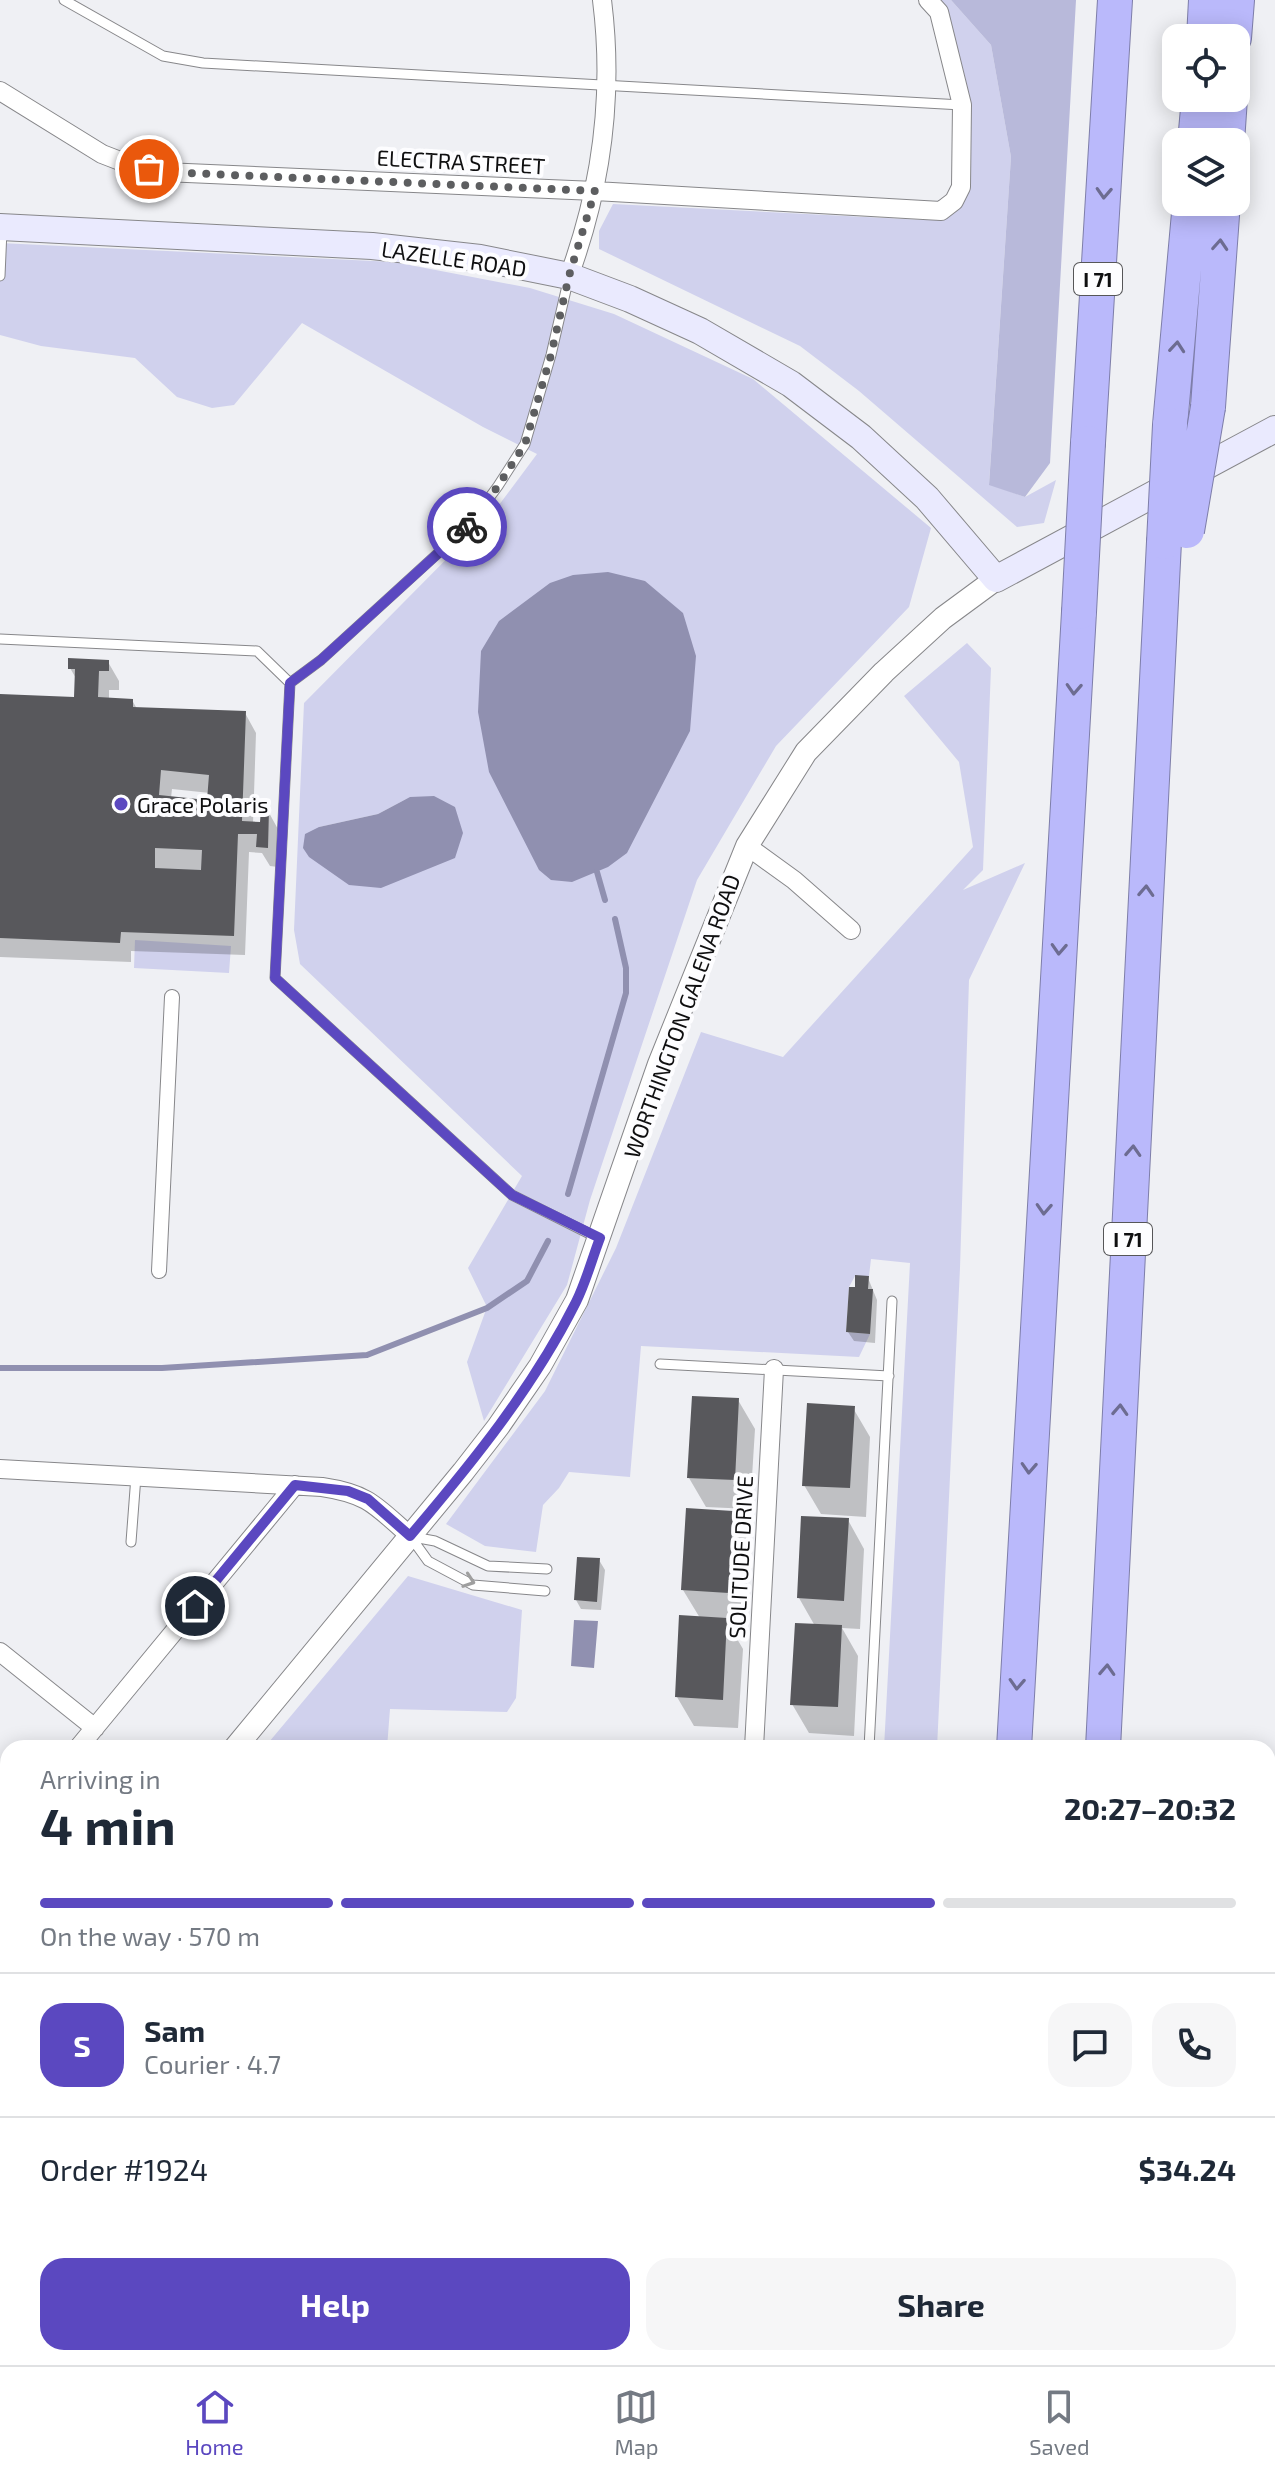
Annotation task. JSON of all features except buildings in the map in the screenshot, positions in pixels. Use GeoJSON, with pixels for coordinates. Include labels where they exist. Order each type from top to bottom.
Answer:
{"type":"FeatureCollection","features":[{"type":"Feature","properties":{"kind":"highway","name":"I 71"},"geometry":{"type":"LineString","coordinates":[[1014,1740],[1113,0]]}},
{"type":"Feature","properties":{"kind":"highway"},"geometry":{"type":"LineString","coordinates":[[1205,24],[1206,0]]}},
{"type":"Feature","properties":{"kind":"highway"},"geometry":{"type":"LineString","coordinates":[[1235,24],[1237,0]]}},
{"type":"Feature","properties":{"kind":"highway","name":"I 71"},"geometry":{"type":"LineString","coordinates":[[1103,1740],[1154,731],[1176,536],[1170,425],[1189,216]]}},
{"type":"Feature","properties":{"kind":"highway"},"geometry":{"type":"LineString","coordinates":[[1176,536],[1208,407],[1222,216]]}},
{"type":"Feature","properties":{"kind":"main road","name":"LAZELLE ROAD"},"geometry":{"type":"LineString","coordinates":[[1,227],[372,246],[480,258],[569,276],[630,299],[700,331],[791,384],[861,437],[927,498],[996,579]]}},
{"type":"Feature","properties":{"kind":"main road","name":"WORTHINGTON GALENA ROAD"},"geometry":{"type":"LineString","coordinates":[[996,579],[1275,429]]}},
{"type":"Feature","properties":{"kind":"street"},"geometry":{"type":"LineString","coordinates":[[569,276],[595,191],[604,138],[607,85],[602,0]]}},
{"type":"Feature","properties":{"kind":"street"},"geometry":{"type":"LineString","coordinates":[[928,0],[939,12],[962,105]]}},
{"type":"Feature","properties":{"kind":"street","name":"ELECTRA STREET"},"geometry":{"type":"LineString","coordinates":[[0,91],[102,154],[133,166],[164,172],[595,191],[941,211],[954,201],[961,187],[962,105]]}},
{"type":"Feature","properties":{"kind":"street","name":"WORTHINGTON GALENA ROAD"},"geometry":{"type":"LineString","coordinates":[[242,1740],[498,1427],[540,1366],[577,1300],[659,1064],[747,846],[806,752],[943,618],[996,579]]}},
{"type":"Feature","properties":{"kind":"street"},"geometry":{"type":"LineString","coordinates":[[747,846],[794,880],[851,930]]}},
{"type":"Feature","properties":{"kind":"street"},"geometry":{"type":"LineString","coordinates":[[159,1271],[172,997]]}},
{"type":"Feature","properties":{"kind":"street","name":"SOLITUDE DRIVE"},"geometry":{"type":"LineString","coordinates":[[754,1740],[774,1369]]}},
{"type":"Feature","properties":{"kind":"street"},"geometry":{"type":"LineString","coordinates":[[0,1469],[295,1485],[348,1491],[368,1499],[410,1536]]}},
{"type":"Feature","properties":{"kind":"street"},"geometry":{"type":"LineString","coordinates":[[85,1740],[295,1485]]}},
{"type":"Feature","properties":{"kind":"street"},"geometry":{"type":"LineString","coordinates":[[0,1652],[95,1728]]}},
{"type":"Feature","properties":{"kind":"lane"},"geometry":{"type":"LineString","coordinates":[[64,0],[163,56],[190,61],[962,105]]}},
{"type":"Feature","properties":{"kind":"lane"},"geometry":{"type":"LineString","coordinates":[[0,276],[1,227]]}},
{"type":"Feature","properties":{"kind":"lane"},"geometry":{"type":"LineString","coordinates":[[290,683],[321,660],[470,524],[498,486],[525,444],[551,355],[569,276]]}},
{"type":"Feature","properties":{"kind":"lane"},"geometry":{"type":"LineString","coordinates":[[0,639],[257,651],[290,683],[275,978],[512,1195],[600,1238]]}},
{"type":"Feature","properties":{"kind":"lane"},"geometry":{"type":"LineString","coordinates":[[869,1740],[892,1301]]}},
{"type":"Feature","properties":{"kind":"lane"},"geometry":{"type":"LineString","coordinates":[[660,1364],[889,1376]]}},
{"type":"Feature","properties":{"kind":"lane"},"geometry":{"type":"LineString","coordinates":[[131,1542],[136,1476]]}},
{"type":"Feature","properties":{"kind":"lane"},"geometry":{"type":"LineString","coordinates":[[410,1536],[435,1541],[488,1566],[547,1569]]}},
{"type":"Feature","properties":{"kind":"lane"},"geometry":{"type":"LineString","coordinates":[[410,1536],[428,1561],[473,1585],[545,1591]]}},
{"type":"Feature","properties":{"kind":"shaded area"},"geometry":{"type":"Polygon","coordinates":[[[941,0],[951,0],[991,45],[1011,157],[989,484],[1025,497],[1056,480],[1044,523],[1017,527],[859,391],[800,346],[599,249],[599,231],[613,204],[924,220],[952,213],[964,199],[970,106],[965,77],[941,0]]]}},
{"type":"Feature","properties":{"kind":"shaded area"},"geometry":{"type":"Polygon","coordinates":[[[951,0],[1076,0],[1050,463],[1025,497],[989,485],[1011,157],[991,45],[951,0]]]}},
{"type":"Feature","properties":{"kind":"shaded area"},"geometry":{"type":"Polygon","coordinates":[[[0,243],[394,262],[530,288],[614,314],[753,379],[931,528],[909,607],[776,746],[697,880],[590,1200],[567,1285],[484,1421],[467,1362],[487,1307],[468,1268],[522,1176],[300,964],[294,930],[304,703],[496,509],[537,454],[483,427],[302,323],[234,405],[212,408],[177,397],[135,358],[41,346],[0,335],[0,243]],[[410,797],[378,814],[319,827],[309,857],[410,797]]]}},
{"type":"Feature","properties":{"kind":"shaded area"},"geometry":{"type":"Polygon","coordinates":[[[608,572],[645,581],[683,613],[696,656],[690,731],[627,853],[608,867],[572,882],[551,880],[539,870],[489,772],[478,712],[481,651],[499,621],[550,583],[573,575],[608,572]]]}},
{"type":"Feature","properties":{"kind":"shaded area"},"geometry":{"type":"Polygon","coordinates":[[[967,643],[991,668],[983,870],[963,890],[1025,863],[969,980],[960,1268],[937,1740],[884,1740],[910,1263],[871,1259],[869,1276],[855,1276],[849,1287],[846,1332],[870,1334],[859,1357],[641,1346],[630,1477],[569,1472],[543,1505],[536,1552],[485,1546],[446,1524],[545,1391],[616,1248],[701,1032],[783,1057],[973,847],[959,762],[904,696],[967,643]]]}},
{"type":"Feature","properties":{"kind":"shaded area"},"geometry":{"type":"Polygon","coordinates":[[[434,796],[455,807],[463,833],[455,858],[381,888],[349,885],[309,857],[303,848],[305,834],[319,827],[378,814],[410,797],[434,796]]]}},
{"type":"Feature","properties":{"kind":"shaded area"},"geometry":{"type":"Polygon","coordinates":[[[135,940],[231,946],[229,973],[134,968],[135,940]]]}},
{"type":"Feature","properties":{"kind":"shaded area"},"geometry":{"type":"Polygon","coordinates":[[[408,1576],[522,1610],[516,1698],[507,1712],[390,1709],[388,1740],[271,1740],[408,1576]]]}},
{"type":"Feature","properties":{"kind":"shaded area"},"geometry":{"type":"Polygon","coordinates":[[[574,1620],[598,1621],[594,1668],[571,1666],[574,1620]]]}},
{"type":"Feature","properties":{"kind":"waterway"},"geometry":{"type":"LineString","coordinates":[[597,872],[605,900]]}},
{"type":"Feature","properties":{"kind":"waterway"},"geometry":{"type":"LineString","coordinates":[[568,1194],[626,993],[626,968],[615,919]]}},
{"type":"Feature","properties":{"kind":"waterway"},"geometry":{"type":"LineString","coordinates":[[0,1368],[162,1368],[367,1355],[487,1308],[527,1281],[548,1241]]}},
{"type":"Feature","properties":{"kind":"way so far"},"geometry":{"type":"LineString","coordinates":[[149,169],[595,191],[525,444],[467,527]]}},
{"type":"Feature","properties":{"kind":"place","name":"Grace Polaris"},"geometry":{"type":"Point","coordinates":[121,804]}},
{"type":"Feature","properties":{"kind":"route"},"geometry":{"type":"LineString","coordinates":[[195,1606],[295,1485],[348,1491],[368,1499],[410,1536],[498,1427],[540,1366],[577,1300],[600,1238],[512,1195],[275,978],[290,683],[321,660],[467,527]]}}]}
